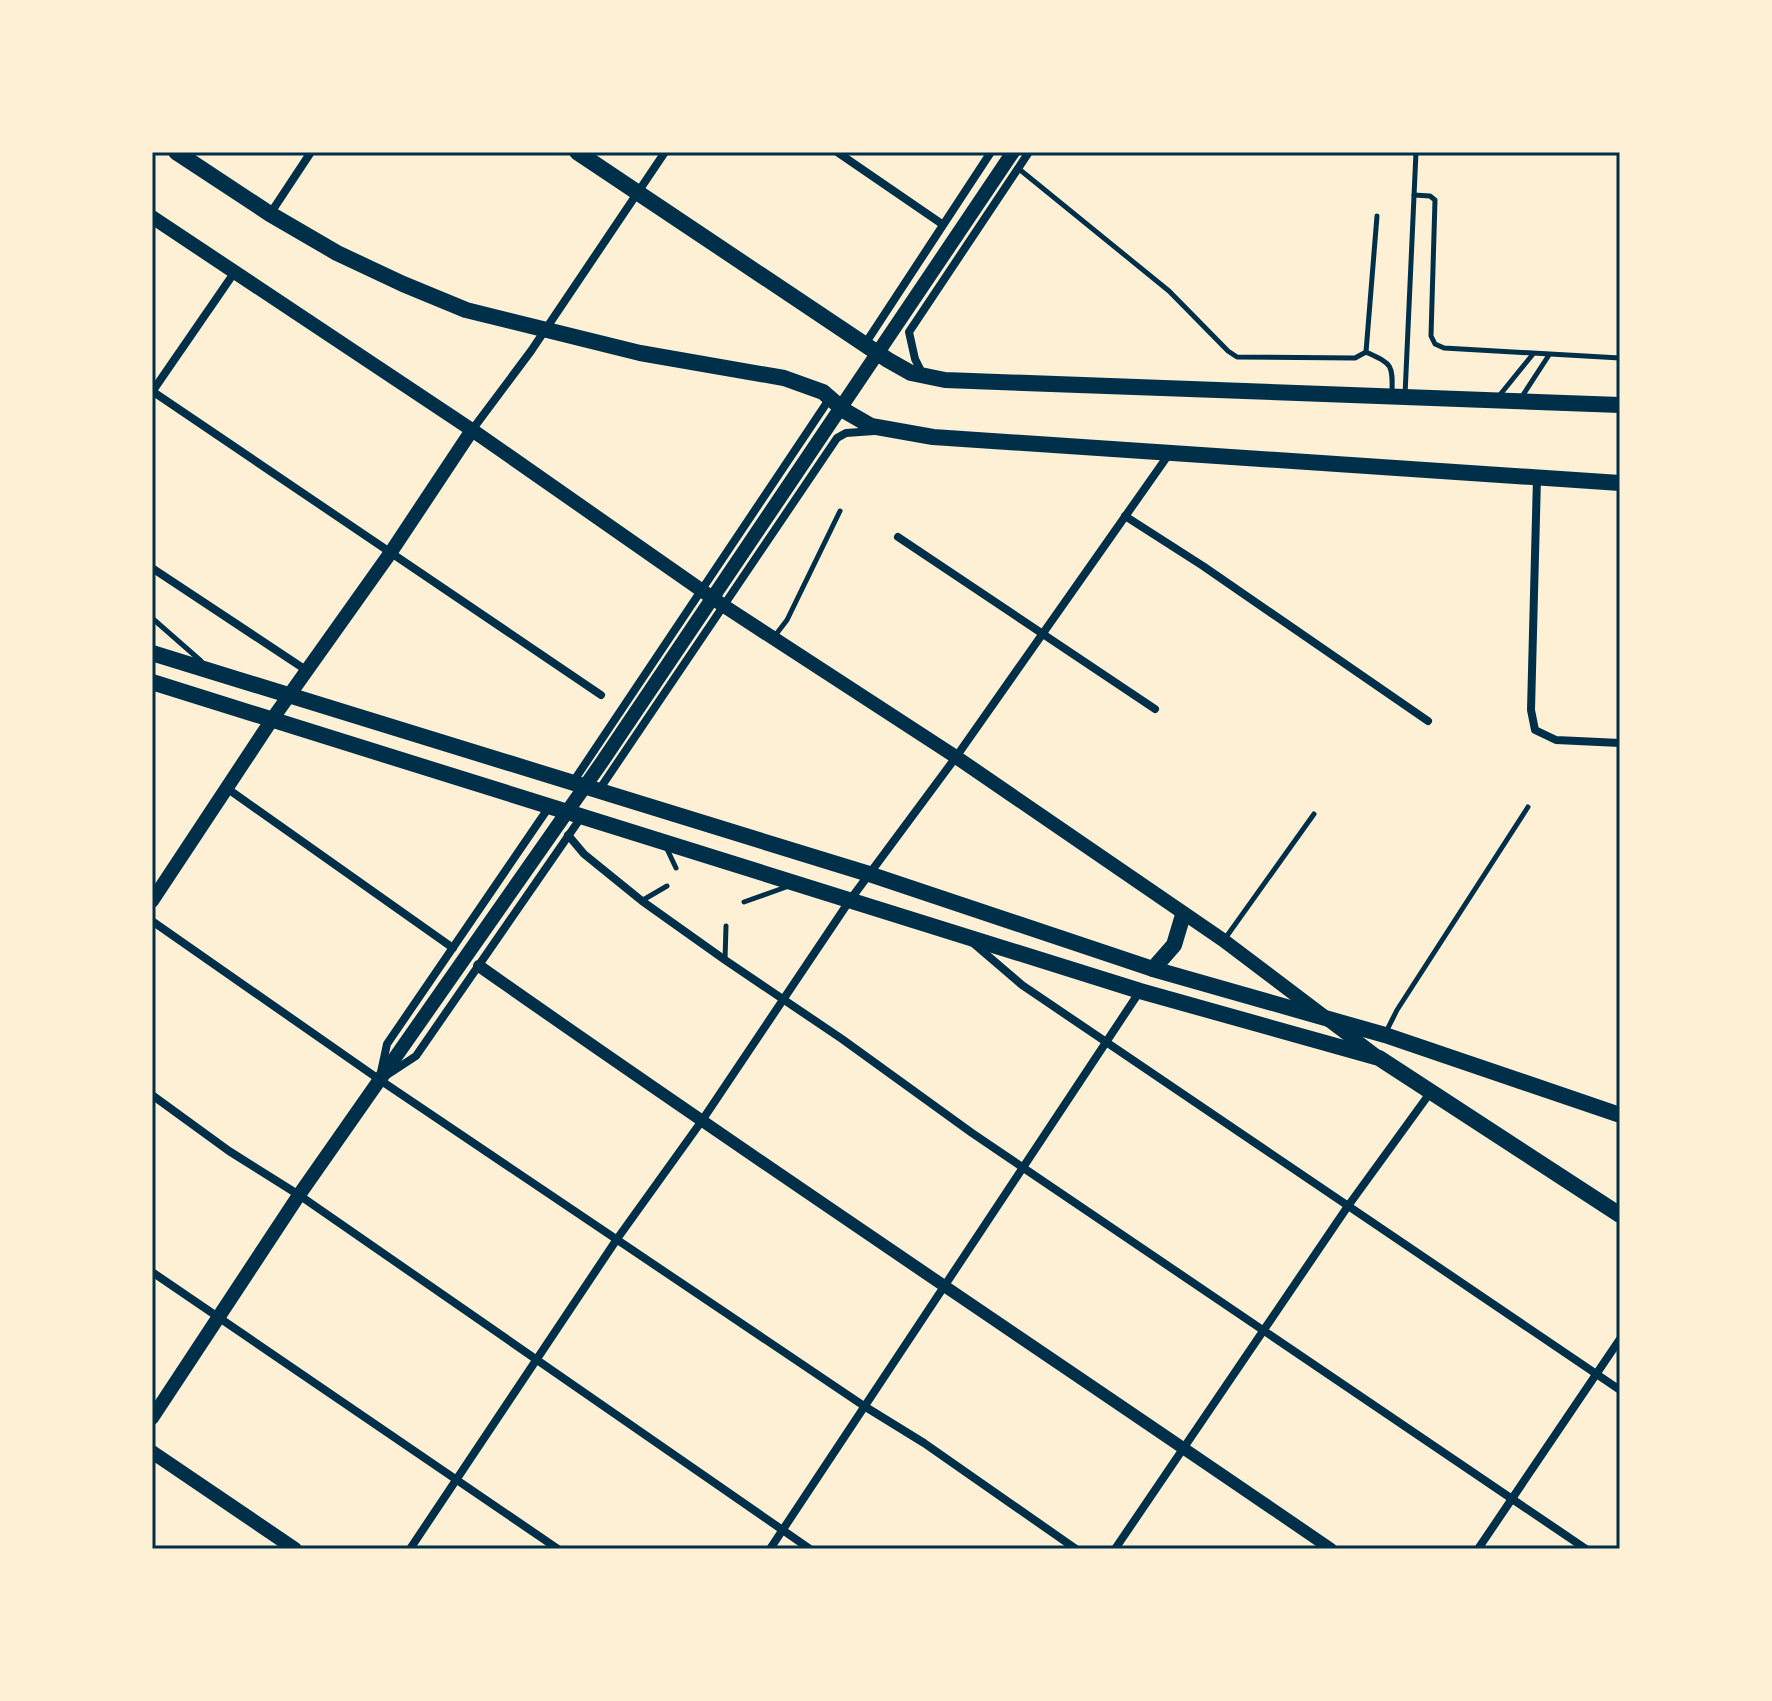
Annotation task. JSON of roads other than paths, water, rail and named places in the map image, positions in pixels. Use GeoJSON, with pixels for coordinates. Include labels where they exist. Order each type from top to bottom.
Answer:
{"type":"FeatureCollection","features":[{"type":"Feature","properties":{"kind":"main road"},"geometry":{"type":"LineString","coordinates":[[176,152],[270,214],[337,253],[466,310],[640,353],[807,384],[862,422],[933,437],[1620,483]]}},
{"type":"Feature","properties":{"kind":"main road"},"geometry":{"type":"LineString","coordinates":[[577,152],[903,370],[945,380],[1620,405]]}},
{"type":"Feature","properties":{"kind":"main road"},"geometry":{"type":"LineString","coordinates":[[152,1418],[299,1195],[602,762],[1013,152]]}},
{"type":"Feature","properties":{"kind":"main road"},"geometry":{"type":"LineString","coordinates":[[152,217],[472,430],[724,606],[956,757],[1223,940],[1430,1093],[1620,1215]]}},
{"type":"Feature","properties":{"kind":"main road"},"geometry":{"type":"LineString","coordinates":[[152,901],[273,718],[391,552],[472,430]]}},
{"type":"Feature","properties":{"kind":"main road"},"geometry":{"type":"LineString","coordinates":[[152,653],[869,874],[1153,969],[1385,1035],[1620,1115]]}},
{"type":"Feature","properties":{"kind":"main road"},"geometry":{"type":"LineString","coordinates":[[152,682],[1140,991],[1379,1058]]}},
{"type":"Feature","properties":{"kind":"main road"},"geometry":{"type":"LineString","coordinates":[[1153,969],[1174,945],[1183,915]]}},
{"type":"Feature","properties":{"kind":"main road"},"geometry":{"type":"LineString","coordinates":[[152,1452],[295,1549]]}},
{"type":"Feature","properties":{"kind":"street"},"geometry":{"type":"LineString","coordinates":[[270,214],[311,152]]}},
{"type":"Feature","properties":{"kind":"street"},"geometry":{"type":"LineString","coordinates":[[472,430],[544,331],[665,152]]}},
{"type":"Feature","properties":{"kind":"street"},"geometry":{"type":"LineString","coordinates":[[837,152],[942,224]]}},
{"type":"Feature","properties":{"kind":"street"},"geometry":{"type":"LineString","coordinates":[[865,344],[991,152]]}},
{"type":"Feature","properties":{"kind":"street"},"geometry":{"type":"LineString","coordinates":[[924,375],[915,359],[909,332],[1029,152]]}},
{"type":"Feature","properties":{"kind":"street"},"geometry":{"type":"LineString","coordinates":[[234,273],[152,391],[601,695]]}},
{"type":"Feature","properties":{"kind":"street"},"geometry":{"type":"LineString","coordinates":[[573,782],[831,398]]}},
{"type":"Feature","properties":{"kind":"street"},"geometry":{"type":"LineString","coordinates":[[599,790],[837,438],[846,433],[894,429]]}},
{"type":"Feature","properties":{"kind":"street"},"geometry":{"type":"LineString","coordinates":[[410,1549],[617,1239],[701,1122],[850,900],[956,757],[1169,454]]}},
{"type":"Feature","properties":{"kind":"street"},"geometry":{"type":"LineString","coordinates":[[1537,478],[1531,710],[1535,730],[1556,740],[1620,743]]}},
{"type":"Feature","properties":{"kind":"street"},"geometry":{"type":"LineString","coordinates":[[1125,516],[1428,721]]}},
{"type":"Feature","properties":{"kind":"street"},"geometry":{"type":"LineString","coordinates":[[898,537],[1155,709]]}},
{"type":"Feature","properties":{"kind":"street"},"geometry":{"type":"LineString","coordinates":[[152,568],[306,670]]}},
{"type":"Feature","properties":{"kind":"street"},"geometry":{"type":"LineString","coordinates":[[228,789],[453,948]]}},
{"type":"Feature","properties":{"kind":"street"},"geometry":{"type":"LineString","coordinates":[[380,1080],[387,1044],[549,807]]}},
{"type":"Feature","properties":{"kind":"street"},"geometry":{"type":"LineString","coordinates":[[380,1080],[416,1056],[582,816]]}},
{"type":"Feature","properties":{"kind":"street"},"geometry":{"type":"LineString","coordinates":[[568,835],[584,854],[642,901],[781,1000],[842,1039],[1023,1168],[1586,1549]]}},
{"type":"Feature","properties":{"kind":"street"},"geometry":{"type":"LineString","coordinates":[[152,921],[380,1080],[864,1406],[924,1443],[1076,1549]]}},
{"type":"Feature","properties":{"kind":"street"},"geometry":{"type":"LineString","coordinates":[[962,934],[1022,985],[1620,1390]]}},
{"type":"Feature","properties":{"kind":"street"},"geometry":{"type":"LineString","coordinates":[[479,966],[701,1122],[946,1285],[1331,1549]]}},
{"type":"Feature","properties":{"kind":"street"},"geometry":{"type":"LineString","coordinates":[[770,1549],[1140,991]]}},
{"type":"Feature","properties":{"kind":"street"},"geometry":{"type":"LineString","coordinates":[[1115,1549],[1348,1206],[1430,1093]]}},
{"type":"Feature","properties":{"kind":"street"},"geometry":{"type":"LineString","coordinates":[[152,1095],[810,1549]]}},
{"type":"Feature","properties":{"kind":"street"},"geometry":{"type":"LineString","coordinates":[[152,1272],[558,1549]]}},
{"type":"Feature","properties":{"kind":"street"},"geometry":{"type":"LineString","coordinates":[[1478,1549],[1620,1339]]}},
{"type":"Feature","properties":{"kind":"lane"},"geometry":{"type":"LineString","coordinates":[[1398,398],[1416,152]]}},
{"type":"Feature","properties":{"kind":"lane"},"geometry":{"type":"LineString","coordinates":[[1019,169],[1169,291],[1237,357],[1355,358],[1366,352]]}},
{"type":"Feature","properties":{"kind":"lane"},"geometry":{"type":"LineString","coordinates":[[1414,195],[1430,196],[1435,200],[1431,336],[1435,344],[1444,348],[1620,358]]}},
{"type":"Feature","properties":{"kind":"lane"},"geometry":{"type":"LineString","coordinates":[[1366,352],[1377,216]]}},
{"type":"Feature","properties":{"kind":"lane"},"geometry":{"type":"LineString","coordinates":[[1366,352],[1388,363],[1398,398]]}},
{"type":"Feature","properties":{"kind":"lane"},"geometry":{"type":"LineString","coordinates":[[1496,401],[1533,353]]}},
{"type":"Feature","properties":{"kind":"lane"},"geometry":{"type":"LineString","coordinates":[[1519,401],[1549,355]]}},
{"type":"Feature","properties":{"kind":"lane"},"geometry":{"type":"LineString","coordinates":[[773,638],[787,620],[840,511]]}},
{"type":"Feature","properties":{"kind":"lane"},"geometry":{"type":"LineString","coordinates":[[152,618],[211,670]]}},
{"type":"Feature","properties":{"kind":"lane"},"geometry":{"type":"LineString","coordinates":[[1385,1035],[1397,1010],[1528,807]]}},
{"type":"Feature","properties":{"kind":"lane"},"geometry":{"type":"LineString","coordinates":[[1223,940],[1314,814]]}},
{"type":"Feature","properties":{"kind":"lane"},"geometry":{"type":"LineString","coordinates":[[663,841],[676,868]]}},
{"type":"Feature","properties":{"kind":"lane"},"geometry":{"type":"LineString","coordinates":[[744,902],[796,883]]}},
{"type":"Feature","properties":{"kind":"lane"},"geometry":{"type":"LineString","coordinates":[[642,901],[667,886]]}},
{"type":"Feature","properties":{"kind":"lane"},"geometry":{"type":"LineString","coordinates":[[725,960],[726,926]]}}]}
